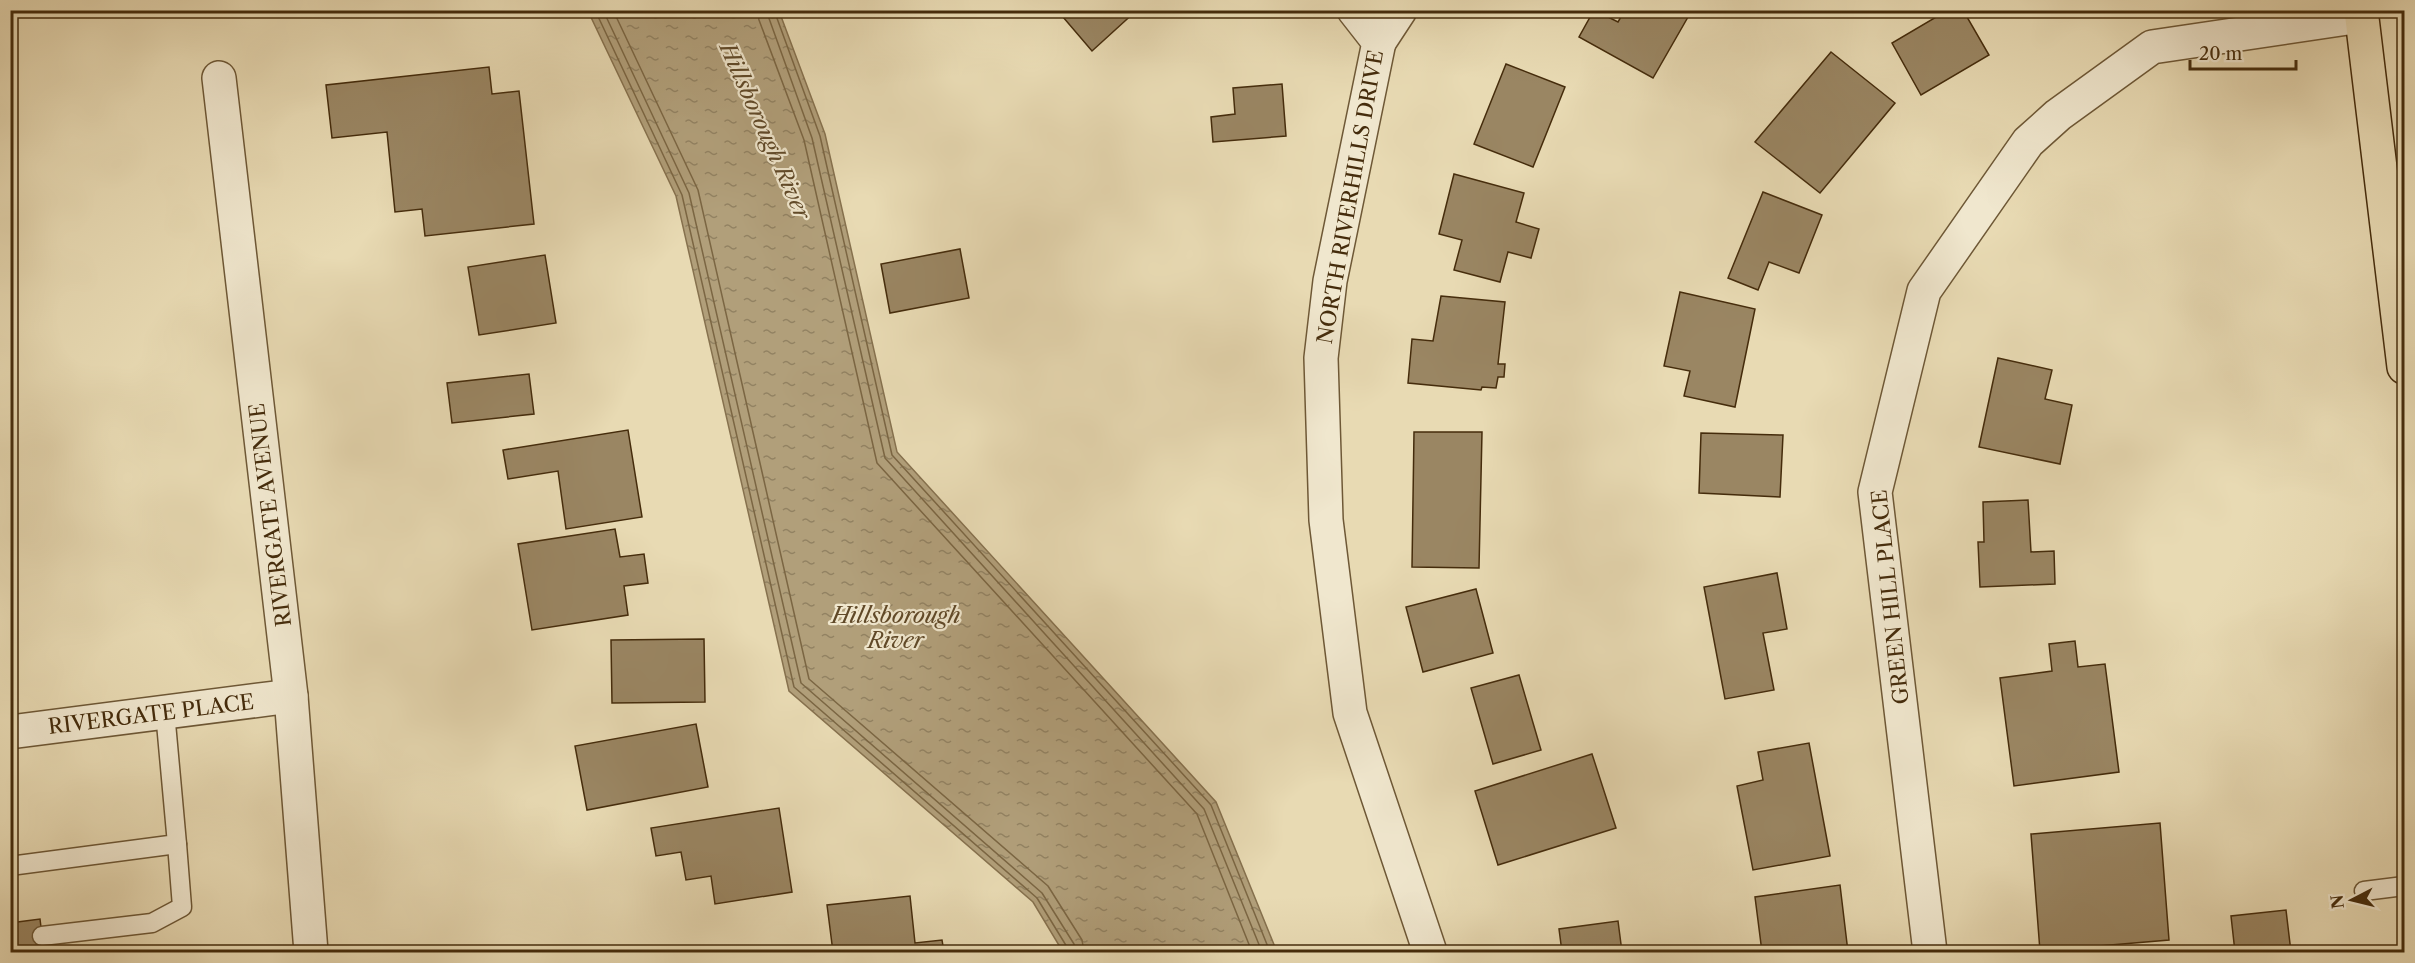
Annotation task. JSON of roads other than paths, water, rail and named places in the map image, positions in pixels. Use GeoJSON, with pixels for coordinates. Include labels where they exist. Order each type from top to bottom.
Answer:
{"type":"FeatureCollection","features":[{"type":"Feature","properties":{"kind":"main road"},"geometry":{"type":"LineString","coordinates":[[2361,13],[2404,367]]}},
{"type":"Feature","properties":{"kind":"street","name":"NORTH RIVERHILLS DRIVE"},"geometry":{"type":"LineString","coordinates":[[1354,10],[1379,42],[1330,281],[1323,347],[1326,520],[1350,713],[1430,952]]}},
{"type":"Feature","properties":{"kind":"street"},"geometry":{"type":"LineString","coordinates":[[1379,42],[1400,10]]}},
{"type":"Feature","properties":{"kind":"street","name":"GREEN HILL PLACE"},"geometry":{"type":"LineString","coordinates":[[1930,952],[1875,492],[1924,291],[2028,142],[2058,115],[2152,47],[2361,13]]}},
{"type":"Feature","properties":{"kind":"street","name":"RIVERGATE AVENUE"},"geometry":{"type":"LineString","coordinates":[[219,78],[291,696],[311,952]]}},
{"type":"Feature","properties":{"kind":"street","name":"RIVERGATE PLACE"},"geometry":{"type":"LineString","coordinates":[[10,732],[291,696]]}},
{"type":"Feature","properties":{"kind":"lane"},"geometry":{"type":"LineString","coordinates":[[42,936],[152,923],[182,907],[165,712]]}},
{"type":"Feature","properties":{"kind":"lane"},"geometry":{"type":"LineString","coordinates":[[10,866],[177,844]]}},
{"type":"Feature","properties":{"kind":"lane"},"geometry":{"type":"LineString","coordinates":[[2364,891],[2404,886]]}},
{"type":"Feature","properties":{"kind":"water","name":"Hillsborough River"},"geometry":{"type":"Polygon","coordinates":[[[588,11],[779,11],[825,134],[897,452],[1216,802],[1277,952],[1063,952],[1033,902],[789,691],[676,196],[588,11]]]}}]}
